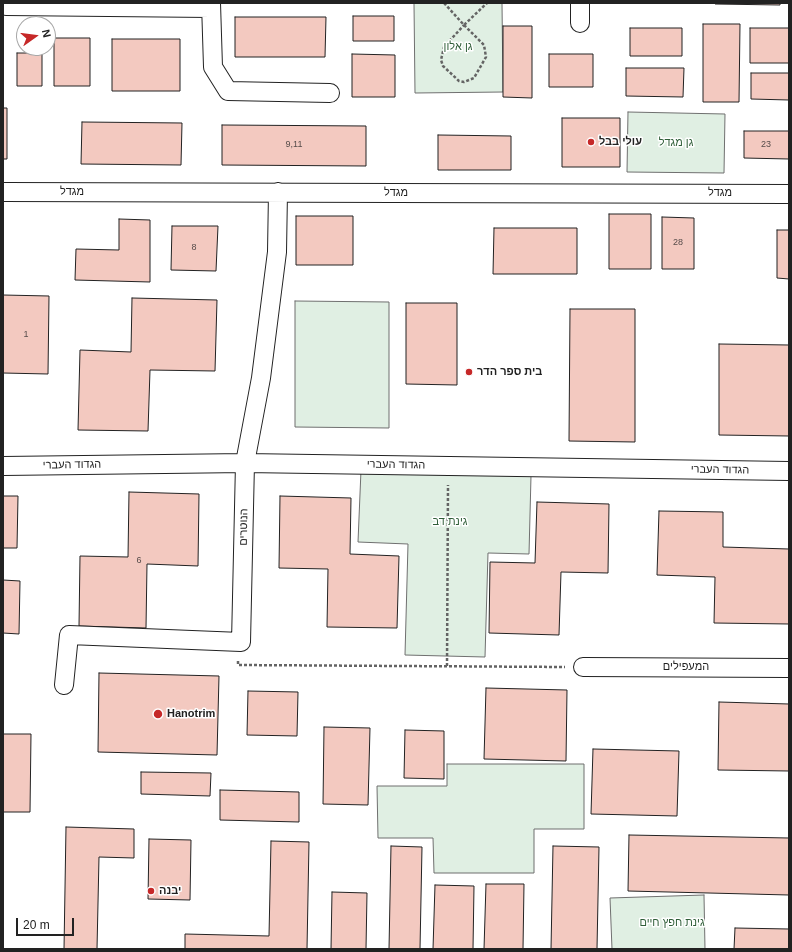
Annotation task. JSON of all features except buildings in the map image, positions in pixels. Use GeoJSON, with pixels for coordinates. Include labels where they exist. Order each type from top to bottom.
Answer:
{"type":"FeatureCollection","features":[{"type":"Feature","properties":{"kind":"street"},"geometry":{"type":"LineString","coordinates":[[580,3],[580,23]]}},
{"type":"Feature","properties":{"kind":"street"},"geometry":{"type":"LineString","coordinates":[[6,6],[211,6],[212,67],[228,91],[330,93]]}},
{"type":"Feature","properties":{"kind":"street","name":"מגדל"},"geometry":{"type":"LineString","coordinates":[[3,192],[789,194]]}},
{"type":"Feature","properties":{"kind":"street","name":"הנוטרים"},"geometry":{"type":"LineString","coordinates":[[241,642],[245,463],[261,378],[277,252],[278,192]]}},
{"type":"Feature","properties":{"kind":"street","name":"הגדוד העברי"},"geometry":{"type":"LineString","coordinates":[[3,466],[245,463],[789,471]]}},
{"type":"Feature","properties":{"kind":"street"},"geometry":{"type":"LineString","coordinates":[[64,685],[69,635],[241,642]]}},
{"type":"Feature","properties":{"kind":"street","name":"המעפילים"},"geometry":{"type":"LineString","coordinates":[[583,667],[789,668]]}},
{"type":"Feature","properties":{"kind":"path"},"geometry":{"type":"LineString","coordinates":[[444,3],[464,25],[484,45],[486,57],[474,78],[464,82],[459,81],[444,66],[441,60],[444,47],[464,25],[487,3]]}},
{"type":"Feature","properties":{"kind":"path"},"geometry":{"type":"LineString","coordinates":[[447,666],[448,466]]}},
{"type":"Feature","properties":{"kind":"path"},"geometry":{"type":"LineString","coordinates":[[241,642],[238,665],[583,667]]}},
{"type":"Feature","properties":{"kind":"green space","name":"גן אלון"},"geometry":{"type":"Polygon","coordinates":[[[414,3],[502,3],[503,92],[415,93],[414,3]]]}},
{"type":"Feature","properties":{"kind":"green space","name":"גן מגדל"},"geometry":{"type":"Polygon","coordinates":[[[628,112],[725,114],[724,173],[627,172],[628,112]]]}},
{"type":"Feature","properties":{"kind":"green space"},"geometry":{"type":"Polygon","coordinates":[[[295,301],[389,302],[389,428],[295,427],[295,301]]]}},
{"type":"Feature","properties":{"kind":"green space","name":"גינת דב"},"geometry":{"type":"Polygon","coordinates":[[[361,470],[531,476],[529,554],[488,553],[485,657],[405,655],[408,544],[358,542],[361,470]]]}},
{"type":"Feature","properties":{"kind":"green space"},"geometry":{"type":"Polygon","coordinates":[[[447,764],[584,764],[584,829],[534,829],[534,873],[434,873],[433,838],[378,838],[377,786],[447,786],[447,764]]]}},
{"type":"Feature","properties":{"kind":"green space","name":"גינת חפץ חיים"},"geometry":{"type":"Polygon","coordinates":[[[704,895],[705,949],[612,949],[610,898],[704,895]]]}},
{"type":"Feature","properties":{"kind":"place","name":"עולי בבל"},"geometry":{"type":"Point","coordinates":[591,142]}},
{"type":"Feature","properties":{"kind":"place","name":"בית ספר הדר"},"geometry":{"type":"Point","coordinates":[469,372]}},
{"type":"Feature","properties":{"kind":"place","name":"Hanotrim"},"geometry":{"type":"Point","coordinates":[158,714]}},
{"type":"Feature","properties":{"kind":"place","name":"יבנה"},"geometry":{"type":"Point","coordinates":[151,891]}}]}
